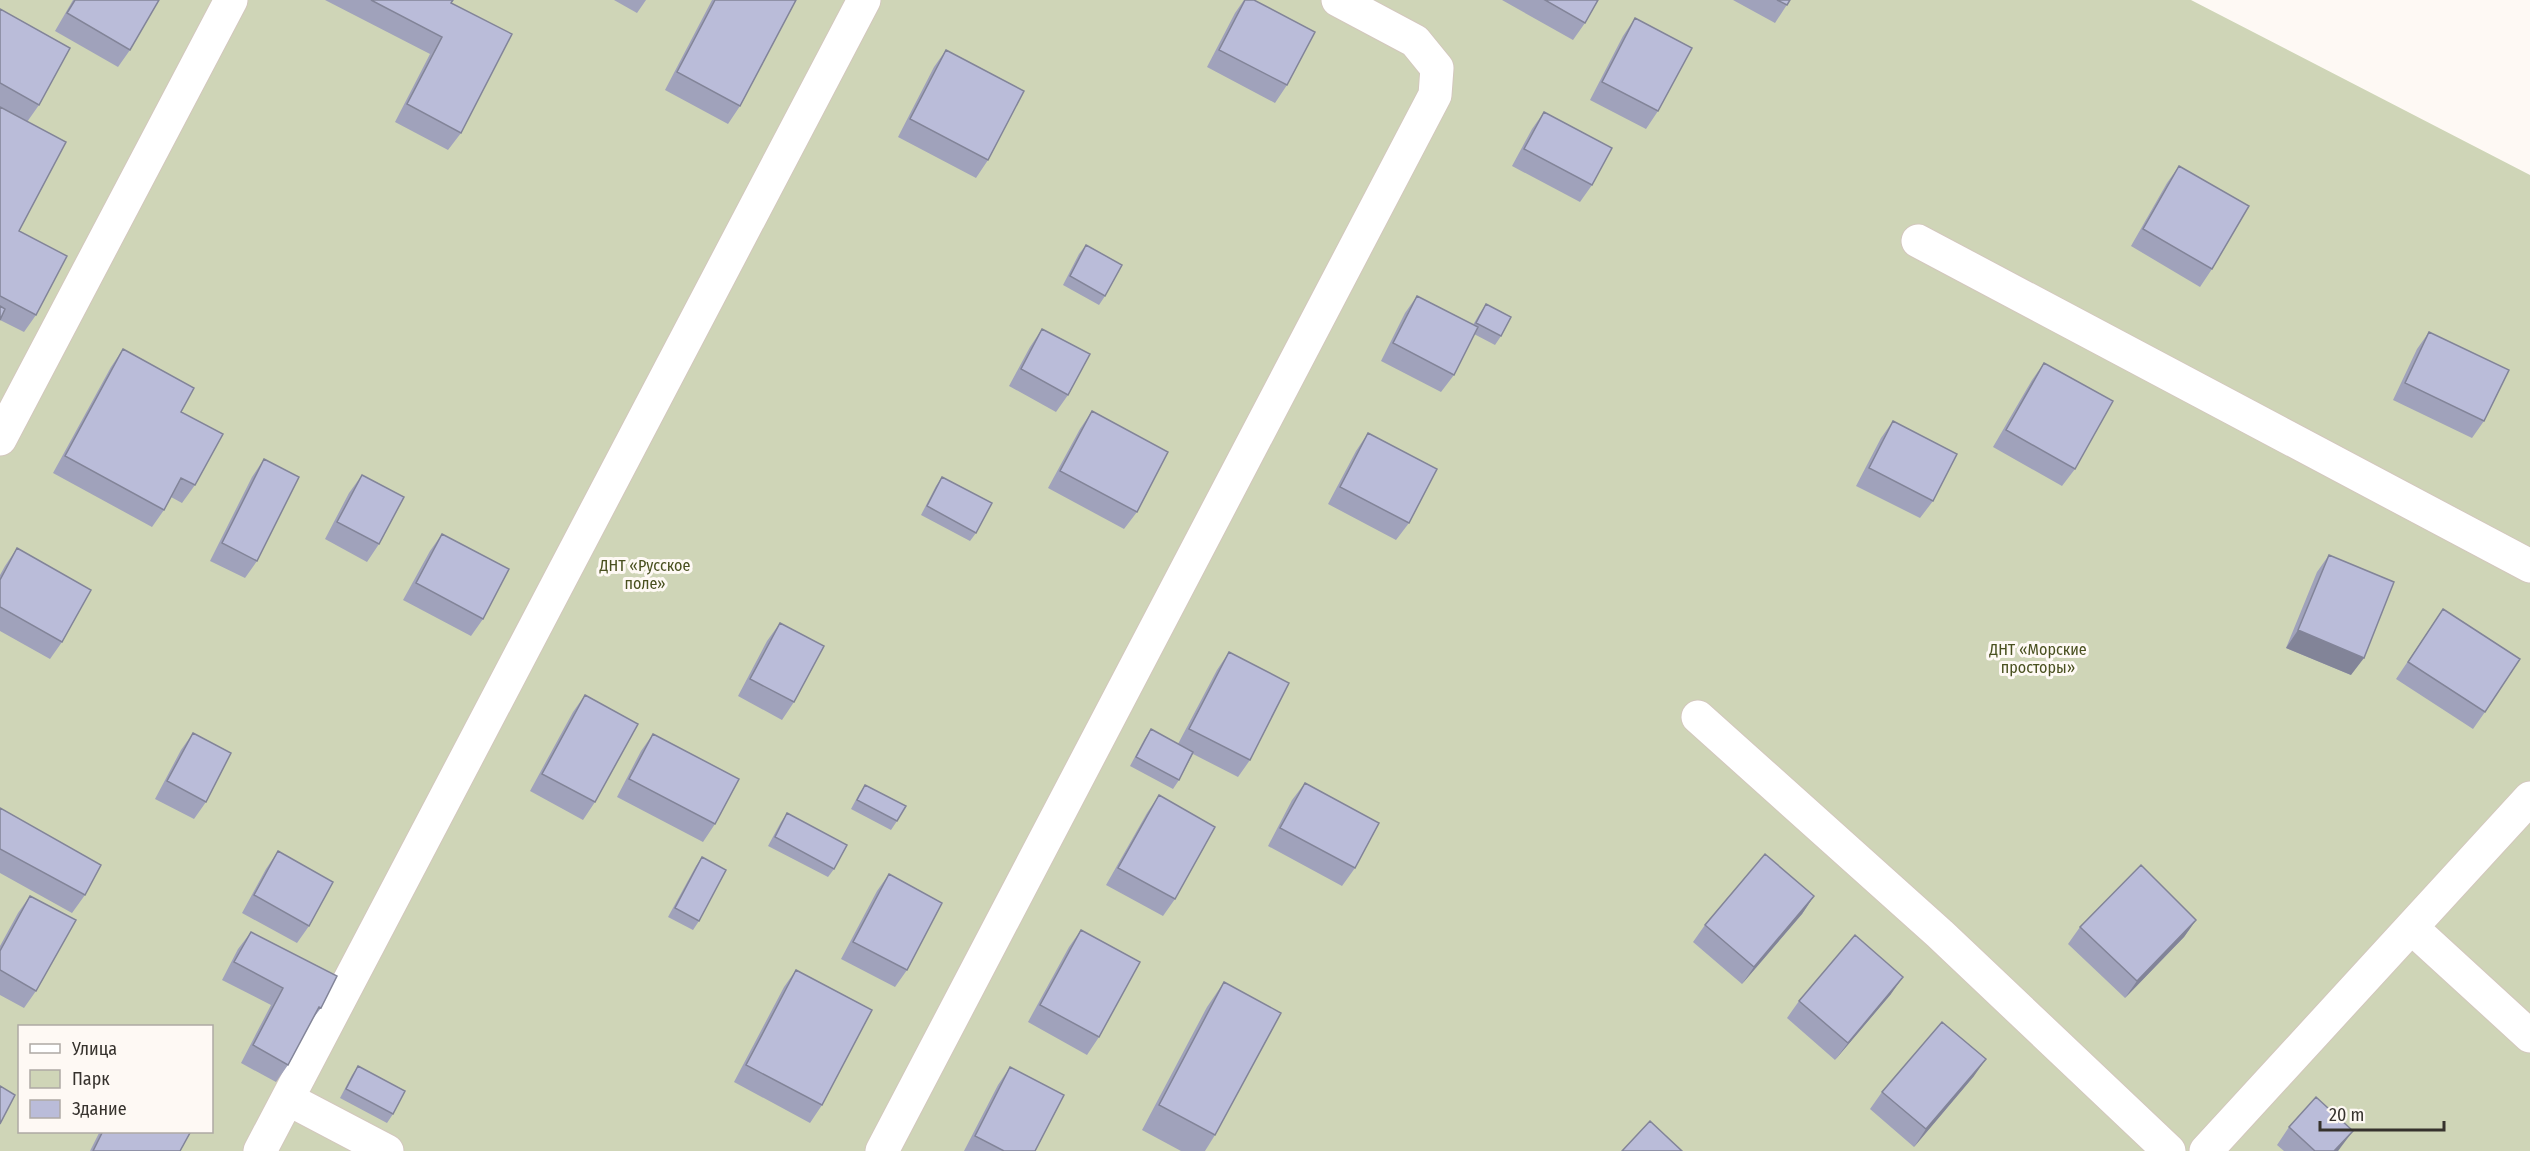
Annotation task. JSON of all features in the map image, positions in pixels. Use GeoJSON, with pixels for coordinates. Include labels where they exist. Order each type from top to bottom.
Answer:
{"type":"FeatureCollection","features":[{"type":"Feature","properties":{"kind":"street"},"geometry":{"type":"LineString","coordinates":[[0,439],[231,0]]}},
{"type":"Feature","properties":{"kind":"street"},"geometry":{"type":"LineString","coordinates":[[260,1151],[864,0]]}},
{"type":"Feature","properties":{"kind":"street"},"geometry":{"type":"LineString","coordinates":[[882,1151],[1435,95],[1437,68],[1415,41],[1338,0]]}},
{"type":"Feature","properties":{"kind":"street"},"geometry":{"type":"LineString","coordinates":[[1918,241],[2530,566]]}},
{"type":"Feature","properties":{"kind":"street"},"geometry":{"type":"LineString","coordinates":[[1698,717],[1940,934],[2169,1151]]}},
{"type":"Feature","properties":{"kind":"street"},"geometry":{"type":"LineString","coordinates":[[2206,1151],[2530,798]]}},
{"type":"Feature","properties":{"kind":"street"},"geometry":{"type":"LineString","coordinates":[[2412,928],[2530,1036]]}},
{"type":"Feature","properties":{"kind":"street"},"geometry":{"type":"LineString","coordinates":[[288,1099],[387,1151]]}},
{"type":"Feature","properties":{"kind":"green space","name":"ДНТ «Русское поле»"},"geometry":{"type":"Polygon","coordinates":[[[0,0],[2191,0],[2530,175],[2530,1151],[0,1151],[0,0]]]}},
{"type":"Feature","properties":{"kind":"building"},"geometry":{"type":"Polygon","coordinates":[[[75,0],[159,0],[130,50],[67,13],[75,0]]]}},
{"type":"Feature","properties":{"kind":"building"},"geometry":{"type":"Polygon","coordinates":[[[371,0],[453,0],[451,3],[512,34],[461,133],[407,104],[442,37],[371,0]]]}},
{"type":"Feature","properties":{"kind":"building"},"geometry":{"type":"Polygon","coordinates":[[[715,0],[796,0],[740,106],[677,72],[715,0]]]}},
{"type":"Feature","properties":{"kind":"building"},"geometry":{"type":"Polygon","coordinates":[[[1245,0],[1254,0],[1315,32],[1287,85],[1219,50],[1245,0]]]}},
{"type":"Feature","properties":{"kind":"building"},"geometry":{"type":"Polygon","coordinates":[[[1545,0],[1598,0],[1585,23],[1545,0]]]}},
{"type":"Feature","properties":{"kind":"building"},"geometry":{"type":"Polygon","coordinates":[[[1777,0],[1790,0],[1787,5],[1777,0]]]}},
{"type":"Feature","properties":{"kind":"building"},"geometry":{"type":"Polygon","coordinates":[[[0,9],[70,48],[39,105],[0,83],[0,9]]]}},
{"type":"Feature","properties":{"kind":"building"},"geometry":{"type":"Polygon","coordinates":[[[1635,18],[1692,48],[1658,111],[1602,82],[1635,18]]]}},
{"type":"Feature","properties":{"kind":"building"},"geometry":{"type":"Polygon","coordinates":[[[946,50],[1024,91],[988,160],[910,119],[946,50]]]}},
{"type":"Feature","properties":{"kind":"building"},"geometry":{"type":"Polygon","coordinates":[[[0,107],[66,142],[19,231],[67,256],[36,315],[0,296],[0,107]]]}},
{"type":"Feature","properties":{"kind":"building"},"geometry":{"type":"Polygon","coordinates":[[[1544,112],[1612,148],[1592,185],[1524,149],[1544,112]]]}},
{"type":"Feature","properties":{"kind":"building"},"geometry":{"type":"Polygon","coordinates":[[[2179,166],[2249,206],[2212,269],[2143,229],[2179,166]]]}},
{"type":"Feature","properties":{"kind":"building"},"geometry":{"type":"Polygon","coordinates":[[[1086,245],[1122,265],[1105,296],[1070,276],[1086,245]]]}},
{"type":"Feature","properties":{"kind":"building"},"geometry":{"type":"Polygon","coordinates":[[[1417,296],[1478,327],[1454,375],[1393,343],[1417,296]]]}},
{"type":"Feature","properties":{"kind":"building"},"geometry":{"type":"Polygon","coordinates":[[[1486,304],[1511,317],[1501,336],[1476,323],[1486,304]]]}},
{"type":"Feature","properties":{"kind":"building"},"geometry":{"type":"Polygon","coordinates":[[[0,306],[5,309],[0,320],[0,306]]]}},
{"type":"Feature","properties":{"kind":"building"},"geometry":{"type":"Polygon","coordinates":[[[1042,329],[1090,354],[1068,395],[1021,369],[1042,329]]]}},
{"type":"Feature","properties":{"kind":"building"},"geometry":{"type":"Polygon","coordinates":[[[2429,332],[2509,370],[2484,421],[2405,383],[2429,332]]]}},
{"type":"Feature","properties":{"kind":"building"},"geometry":{"type":"Polygon","coordinates":[[[123,349],[194,388],[181,412],[223,434],[195,485],[181,478],[164,510],[65,456],[123,349]]]}},
{"type":"Feature","properties":{"kind":"building"},"geometry":{"type":"Polygon","coordinates":[[[2044,363],[2113,401],[2075,469],[2006,430],[2044,363]]]}},
{"type":"Feature","properties":{"kind":"building"},"geometry":{"type":"Polygon","coordinates":[[[1092,411],[1168,452],[1137,512],[1060,471],[1092,411]]]}},
{"type":"Feature","properties":{"kind":"building"},"geometry":{"type":"Polygon","coordinates":[[[1893,421],[1957,454],[1933,501],[1869,468],[1893,421]]]}},
{"type":"Feature","properties":{"kind":"building"},"geometry":{"type":"Polygon","coordinates":[[[1368,433],[1437,469],[1409,523],[1340,487],[1368,433]]]}},
{"type":"Feature","properties":{"kind":"building"},"geometry":{"type":"Polygon","coordinates":[[[264,459],[299,477],[257,561],[222,543],[264,459]]]}},
{"type":"Feature","properties":{"kind":"building"},"geometry":{"type":"Polygon","coordinates":[[[362,475],[404,497],[379,544],[337,522],[362,475]]]}},
{"type":"Feature","properties":{"kind":"building"},"geometry":{"type":"Polygon","coordinates":[[[942,477],[992,503],[976,533],[927,506],[942,477]]]}},
{"type":"Feature","properties":{"kind":"building"},"geometry":{"type":"Polygon","coordinates":[[[442,534],[509,569],[483,619],[416,583],[442,534]]]}},
{"type":"Feature","properties":{"kind":"building"},"geometry":{"type":"Polygon","coordinates":[[[17,548],[91,590],[62,642],[0,607],[0,580],[17,548]]]}},
{"type":"Feature","properties":{"kind":"building"},"geometry":{"type":"Polygon","coordinates":[[[2329,555],[2394,582],[2364,658],[2298,630],[2329,555]]]}},
{"type":"Feature","properties":{"kind":"building"},"geometry":{"type":"Polygon","coordinates":[[[2443,609],[2520,659],[2485,712],[2408,662],[2443,609]]]}},
{"type":"Feature","properties":{"kind":"building"},"geometry":{"type":"Polygon","coordinates":[[[780,623],[824,646],[794,702],[750,679],[780,623]]]}},
{"type":"Feature","properties":{"kind":"building"},"geometry":{"type":"Polygon","coordinates":[[[1229,652],[1289,683],[1250,760],[1189,729],[1229,652]]]}},
{"type":"Feature","properties":{"kind":"building"},"geometry":{"type":"Polygon","coordinates":[[[585,695],[638,724],[595,802],[542,774],[585,695]]]}},
{"type":"Feature","properties":{"kind":"building"},"geometry":{"type":"Polygon","coordinates":[[[1151,729],[1193,752],[1179,780],[1136,757],[1151,729]]]}},
{"type":"Feature","properties":{"kind":"building"},"geometry":{"type":"Polygon","coordinates":[[[193,733],[231,753],[206,802],[167,781],[193,733]]]}},
{"type":"Feature","properties":{"kind":"building"},"geometry":{"type":"Polygon","coordinates":[[[653,734],[739,779],[715,824],[629,779],[653,734]]]}},
{"type":"Feature","properties":{"kind":"building"},"geometry":{"type":"Polygon","coordinates":[[[1305,783],[1379,823],[1355,868],[1280,828],[1305,783]]]}},
{"type":"Feature","properties":{"kind":"building"},"geometry":{"type":"Polygon","coordinates":[[[865,785],[906,806],[897,821],[857,800],[865,785]]]}},
{"type":"Feature","properties":{"kind":"building"},"geometry":{"type":"Polygon","coordinates":[[[1159,795],[1215,827],[1175,899],[1118,868],[1159,795]]]}},
{"type":"Feature","properties":{"kind":"building"},"geometry":{"type":"Polygon","coordinates":[[[0,808],[101,865],[85,895],[0,849],[0,808]]]}},
{"type":"Feature","properties":{"kind":"building"},"geometry":{"type":"Polygon","coordinates":[[[787,813],[847,845],[834,869],[775,837],[787,813]]]}},
{"type":"Feature","properties":{"kind":"building"},"geometry":{"type":"Polygon","coordinates":[[[278,851],[333,882],[309,926],[254,895],[278,851]]]}},
{"type":"Feature","properties":{"kind":"building"},"geometry":{"type":"Polygon","coordinates":[[[1765,854],[1814,896],[1754,967],[1705,925],[1765,854]]]}},
{"type":"Feature","properties":{"kind":"building"},"geometry":{"type":"Polygon","coordinates":[[[702,857],[726,870],[699,921],[675,908],[702,857]]]}},
{"type":"Feature","properties":{"kind":"building"},"geometry":{"type":"Polygon","coordinates":[[[2141,865],[2196,920],[2137,981],[2080,927],[2141,865]]]}},
{"type":"Feature","properties":{"kind":"building"},"geometry":{"type":"Polygon","coordinates":[[[889,874],[942,903],[907,970],[853,942],[889,874]]]}},
{"type":"Feature","properties":{"kind":"building"},"geometry":{"type":"Polygon","coordinates":[[[30,896],[76,920],[36,991],[0,970],[0,951],[30,896]]]}},
{"type":"Feature","properties":{"kind":"building"},"geometry":{"type":"Polygon","coordinates":[[[1081,930],[1140,962],[1099,1037],[1040,1005],[1081,930]]]}},
{"type":"Feature","properties":{"kind":"building"},"geometry":{"type":"Polygon","coordinates":[[[251,932],[337,976],[288,1065],[253,1045],[283,988],[234,962],[251,932]]]}},
{"type":"Feature","properties":{"kind":"building"},"geometry":{"type":"Polygon","coordinates":[[[1855,935],[1903,977],[1848,1043],[1799,1001],[1855,935]]]}},
{"type":"Feature","properties":{"kind":"building"},"geometry":{"type":"Polygon","coordinates":[[[796,970],[872,1010],[822,1105],[746,1065],[796,970]]]}},
{"type":"Feature","properties":{"kind":"building"},"geometry":{"type":"Polygon","coordinates":[[[1224,982],[1281,1013],[1215,1135],[1159,1105],[1224,982]]]}},
{"type":"Feature","properties":{"kind":"building"},"geometry":{"type":"Polygon","coordinates":[[[1942,1022],[1986,1059],[1926,1129],[1882,1092],[1942,1022]]]}},
{"type":"Feature","properties":{"kind":"building"},"geometry":{"type":"Polygon","coordinates":[[[358,1066],[405,1091],[393,1114],[346,1089],[358,1066]]]}},
{"type":"Feature","properties":{"kind":"building"},"geometry":{"type":"Polygon","coordinates":[[[1010,1067],[1064,1095],[1035,1151],[1004,1151],[975,1136],[1010,1067]]]}},
{"type":"Feature","properties":{"kind":"building"},"geometry":{"type":"Polygon","coordinates":[[[0,1086],[15,1095],[0,1124],[0,1086]]]}},
{"type":"Feature","properties":{"kind":"building"},"geometry":{"type":"Polygon","coordinates":[[[2316,1097],[2353,1131],[2334,1151],[2315,1151],[2289,1127],[2316,1097]]]}},
{"type":"Feature","properties":{"kind":"building"},"geometry":{"type":"Polygon","coordinates":[[[1650,1121],[1682,1151],[1622,1151],[1650,1121]]]}},
{"type":"Feature","properties":{"kind":"building"},"geometry":{"type":"Polygon","coordinates":[[[102,1133],[190,1133],[180,1151],[93,1151],[102,1133]]]}},
{"type":"Feature","properties":{"kind":"park label","name":"ДНТ «Морские просторы»"},"geometry":{"type":"Point","coordinates":[2038,658]}}]}
